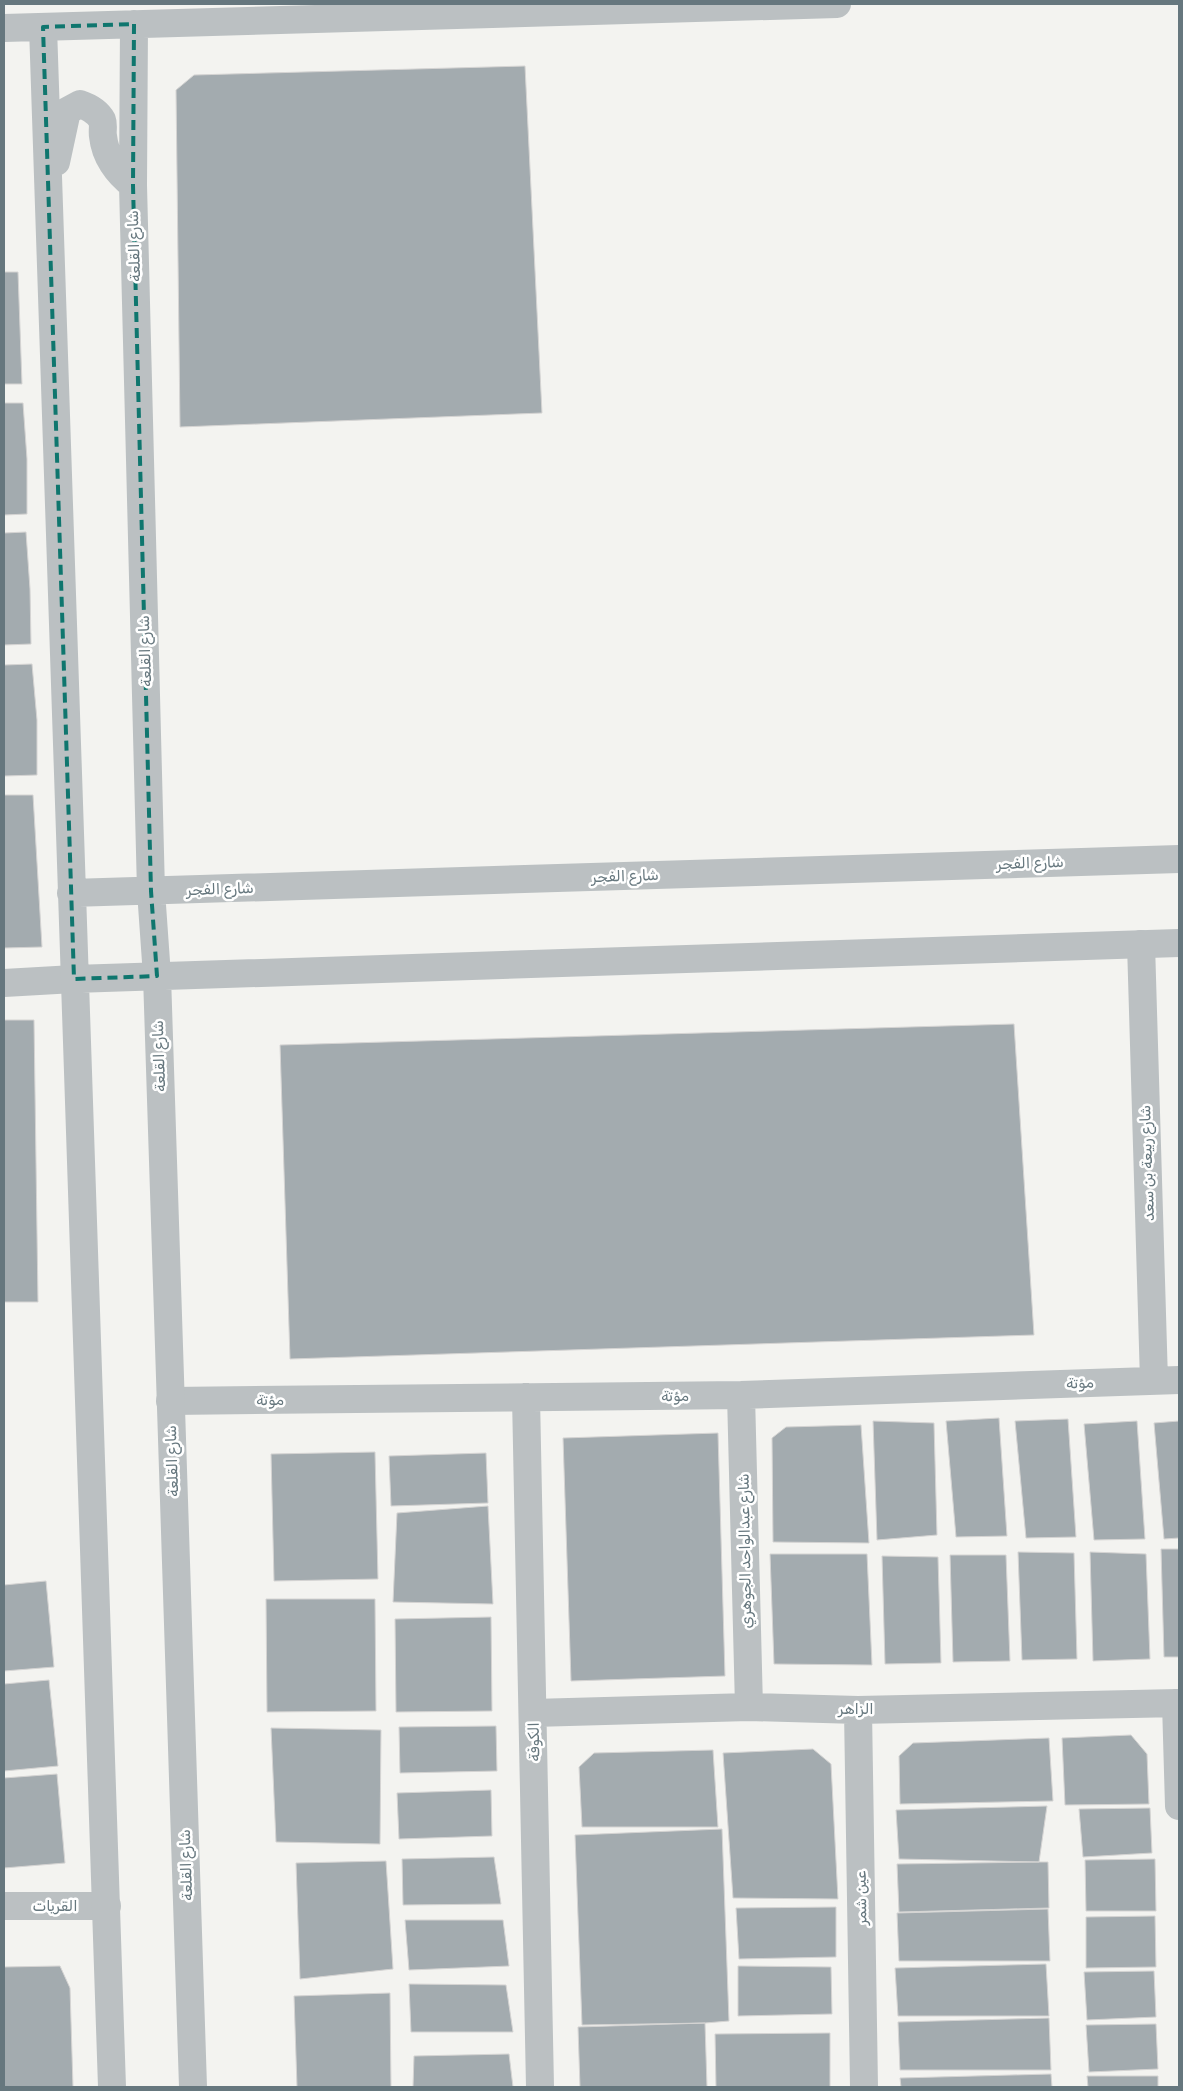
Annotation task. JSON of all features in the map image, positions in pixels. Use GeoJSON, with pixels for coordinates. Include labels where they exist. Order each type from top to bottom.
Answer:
{"type":"FeatureCollection","features":[{"type":"Feature","properties":{"kind":"street"},"geometry":{"type":"LineString","coordinates":[[4,28],[837,4]]}},
{"type":"Feature","properties":{"kind":"street","name":"شارع القلعة"},"geometry":{"type":"LineString","coordinates":[[134,24],[133,185],[151,891],[157,976],[193,2087]]}},
{"type":"Feature","properties":{"kind":"street"},"geometry":{"type":"LineString","coordinates":[[42,27],[112,2087]]}},
{"type":"Feature","properties":{"kind":"street"},"geometry":{"type":"LineString","coordinates":[[48,185],[60,148],[67,112],[80,104],[92,108],[102,121],[103,138],[112,163],[119,174],[133,185]]}},
{"type":"Feature","properties":{"kind":"street","name":"شارع الفجر"},"geometry":{"type":"LineString","coordinates":[[71,893],[1179,859]]}},
{"type":"Feature","properties":{"kind":"street"},"geometry":{"type":"LineString","coordinates":[[4,983],[157,976],[1179,943]]}},
{"type":"Feature","properties":{"kind":"street","name":"شارع ربيعة بن سعد"},"geometry":{"type":"LineString","coordinates":[[1140,944],[1167,1380]]}},
{"type":"Feature","properties":{"kind":"street","name":"مؤتة"},"geometry":{"type":"LineString","coordinates":[[170,1401],[741,1395],[1167,1380]]}},
{"type":"Feature","properties":{"kind":"street","name":"شارع عبدالواحد الجوهري"},"geometry":{"type":"LineString","coordinates":[[741,1395],[749,1707]]}},
{"type":"Feature","properties":{"kind":"street","name":"الكوفة"},"geometry":{"type":"LineString","coordinates":[[526,1397],[540,2087]]}},
{"type":"Feature","properties":{"kind":"street"},"geometry":{"type":"LineString","coordinates":[[1178,1703],[1179,1806]]}},
{"type":"Feature","properties":{"kind":"street","name":"الزاهر"},"geometry":{"type":"LineString","coordinates":[[533,1713],[749,1707],[858,1710],[1178,1703]]}},
{"type":"Feature","properties":{"kind":"street","name":"عين شمر"},"geometry":{"type":"LineString","coordinates":[[858,1710],[864,2087]]}},
{"type":"Feature","properties":{"kind":"street","name":"القريات"},"geometry":{"type":"LineString","coordinates":[[4,1906],[107,1906]]}},
{"type":"Feature","properties":{"kind":"highlighted area"},"geometry":{"type":"Polygon","coordinates":[[[134,24],[133,185],[151,891],[157,976],[74,979],[43,27],[134,24]]]}},
{"type":"Feature","properties":{"kind":"building"},"geometry":{"type":"Polygon","coordinates":[[[525,66],[542,413],[180,427],[176,90],[194,75],[525,66]]]}},
{"type":"Feature","properties":{"kind":"building"},"geometry":{"type":"Polygon","coordinates":[[[4,272],[18,272],[22,384],[4,384],[4,272]]]}},
{"type":"Feature","properties":{"kind":"building"},"geometry":{"type":"Polygon","coordinates":[[[4,403],[23,403],[27,459],[27,514],[4,515],[4,403]]]}},
{"type":"Feature","properties":{"kind":"building"},"geometry":{"type":"Polygon","coordinates":[[[26,532],[31,644],[4,645],[4,533],[26,532]]]}},
{"type":"Feature","properties":{"kind":"building"},"geometry":{"type":"Polygon","coordinates":[[[32,664],[37,720],[37,775],[4,776],[4,665],[32,664]]]}},
{"type":"Feature","properties":{"kind":"building"},"geometry":{"type":"Polygon","coordinates":[[[4,795],[33,795],[42,947],[4,948],[4,795]]]}},
{"type":"Feature","properties":{"kind":"building"},"geometry":{"type":"Polygon","coordinates":[[[4,1020],[34,1020],[38,1302],[4,1302],[4,1020]]]}},
{"type":"Feature","properties":{"kind":"building"},"geometry":{"type":"Polygon","coordinates":[[[1014,1024],[1034,1335],[290,1359],[280,1045],[1014,1024]]]}},
{"type":"Feature","properties":{"kind":"building"},"geometry":{"type":"Polygon","coordinates":[[[999,1418],[1007,1536],[956,1537],[946,1421],[999,1418]]]}},
{"type":"Feature","properties":{"kind":"building"},"geometry":{"type":"Polygon","coordinates":[[[1068,1419],[1076,1537],[1026,1538],[1015,1421],[1068,1419]]]}},
{"type":"Feature","properties":{"kind":"building"},"geometry":{"type":"Polygon","coordinates":[[[873,1421],[934,1423],[937,1535],[877,1540],[873,1421]]]}},
{"type":"Feature","properties":{"kind":"building"},"geometry":{"type":"Polygon","coordinates":[[[1137,1421],[1145,1539],[1094,1540],[1084,1424],[1137,1421]]]}},
{"type":"Feature","properties":{"kind":"building"},"geometry":{"type":"Polygon","coordinates":[[[1179,1421],[1179,1538],[1164,1539],[1154,1423],[1179,1421]]]}},
{"type":"Feature","properties":{"kind":"building"},"geometry":{"type":"Polygon","coordinates":[[[861,1425],[869,1543],[773,1542],[772,1438],[786,1427],[861,1425]]]}},
{"type":"Feature","properties":{"kind":"building"},"geometry":{"type":"Polygon","coordinates":[[[718,1433],[725,1676],[571,1681],[563,1438],[718,1433]]]}},
{"type":"Feature","properties":{"kind":"building"},"geometry":{"type":"Polygon","coordinates":[[[375,1452],[378,1579],[274,1581],[271,1454],[375,1452]]]}},
{"type":"Feature","properties":{"kind":"building"},"geometry":{"type":"Polygon","coordinates":[[[486,1453],[488,1503],[391,1506],[389,1456],[486,1453]]]}},
{"type":"Feature","properties":{"kind":"building"},"geometry":{"type":"Polygon","coordinates":[[[488,1506],[493,1604],[393,1602],[397,1513],[488,1506]]]}},
{"type":"Feature","properties":{"kind":"building"},"geometry":{"type":"Polygon","coordinates":[[[1161,1549],[1179,1549],[1179,1657],[1164,1657],[1161,1549]]]}},
{"type":"Feature","properties":{"kind":"building"},"geometry":{"type":"Polygon","coordinates":[[[1018,1552],[1074,1553],[1077,1659],[1022,1660],[1018,1552]]]}},
{"type":"Feature","properties":{"kind":"building"},"geometry":{"type":"Polygon","coordinates":[[[1090,1552],[1146,1554],[1150,1659],[1093,1661],[1090,1552]]]}},
{"type":"Feature","properties":{"kind":"building"},"geometry":{"type":"Polygon","coordinates":[[[770,1554],[867,1554],[872,1665],[774,1664],[770,1554]]]}},
{"type":"Feature","properties":{"kind":"building"},"geometry":{"type":"Polygon","coordinates":[[[950,1555],[1006,1555],[1010,1661],[953,1662],[950,1555]]]}},
{"type":"Feature","properties":{"kind":"building"},"geometry":{"type":"Polygon","coordinates":[[[882,1556],[938,1557],[941,1663],[885,1664],[882,1556]]]}},
{"type":"Feature","properties":{"kind":"building"},"geometry":{"type":"Polygon","coordinates":[[[46,1581],[54,1667],[4,1671],[4,1585],[46,1581]]]}},
{"type":"Feature","properties":{"kind":"building"},"geometry":{"type":"Polygon","coordinates":[[[266,1599],[375,1599],[376,1711],[267,1712],[266,1599]]]}},
{"type":"Feature","properties":{"kind":"building"},"geometry":{"type":"Polygon","coordinates":[[[491,1617],[492,1711],[396,1712],[395,1619],[491,1617]]]}},
{"type":"Feature","properties":{"kind":"building"},"geometry":{"type":"Polygon","coordinates":[[[49,1680],[58,1766],[4,1771],[4,1684],[49,1680]]]}},
{"type":"Feature","properties":{"kind":"building"},"geometry":{"type":"Polygon","coordinates":[[[496,1726],[497,1771],[400,1773],[399,1727],[496,1726]]]}},
{"type":"Feature","properties":{"kind":"building"},"geometry":{"type":"Polygon","coordinates":[[[271,1728],[381,1730],[380,1844],[276,1842],[271,1728]]]}},
{"type":"Feature","properties":{"kind":"building"},"geometry":{"type":"Polygon","coordinates":[[[1131,1735],[1147,1754],[1149,1804],[1065,1805],[1062,1738],[1131,1735]]]}},
{"type":"Feature","properties":{"kind":"building"},"geometry":{"type":"Polygon","coordinates":[[[1049,1738],[1053,1801],[900,1804],[899,1756],[913,1743],[1049,1738]]]}},
{"type":"Feature","properties":{"kind":"building"},"geometry":{"type":"Polygon","coordinates":[[[813,1749],[831,1764],[838,1899],[733,1898],[723,1753],[813,1749]]]}},
{"type":"Feature","properties":{"kind":"building"},"geometry":{"type":"Polygon","coordinates":[[[713,1750],[718,1827],[582,1827],[579,1767],[594,1753],[713,1750]]]}},
{"type":"Feature","properties":{"kind":"building"},"geometry":{"type":"Polygon","coordinates":[[[57,1774],[65,1863],[4,1868],[4,1778],[57,1774]]]}},
{"type":"Feature","properties":{"kind":"building"},"geometry":{"type":"Polygon","coordinates":[[[491,1790],[492,1836],[399,1839],[397,1793],[491,1790]]]}},
{"type":"Feature","properties":{"kind":"building"},"geometry":{"type":"Polygon","coordinates":[[[1047,1806],[1039,1862],[899,1859],[896,1810],[1047,1806]]]}},
{"type":"Feature","properties":{"kind":"building"},"geometry":{"type":"Polygon","coordinates":[[[1150,1808],[1152,1853],[1083,1857],[1079,1809],[1150,1808]]]}},
{"type":"Feature","properties":{"kind":"building"},"geometry":{"type":"Polygon","coordinates":[[[722,1829],[729,2021],[582,2025],[575,1835],[722,1829]]]}},
{"type":"Feature","properties":{"kind":"building"},"geometry":{"type":"Polygon","coordinates":[[[494,1857],[501,1904],[403,1905],[402,1859],[494,1857]]]}},
{"type":"Feature","properties":{"kind":"building"},"geometry":{"type":"Polygon","coordinates":[[[1155,1859],[1156,1911],[1086,1911],[1085,1860],[1155,1859]]]}},
{"type":"Feature","properties":{"kind":"building"},"geometry":{"type":"Polygon","coordinates":[[[386,1861],[393,1969],[300,1979],[296,1863],[386,1861]]]}},
{"type":"Feature","properties":{"kind":"building"},"geometry":{"type":"Polygon","coordinates":[[[1048,1862],[1049,1908],[899,1912],[897,1864],[1048,1862]]]}},
{"type":"Feature","properties":{"kind":"building"},"geometry":{"type":"Polygon","coordinates":[[[836,1907],[836,1957],[739,1959],[736,1908],[836,1907]]]}},
{"type":"Feature","properties":{"kind":"building"},"geometry":{"type":"Polygon","coordinates":[[[1048,1909],[1050,1961],[899,1961],[897,1913],[1048,1909]]]}},
{"type":"Feature","properties":{"kind":"building"},"geometry":{"type":"Polygon","coordinates":[[[1155,1916],[1156,1967],[1086,1968],[1086,1917],[1155,1916]]]}},
{"type":"Feature","properties":{"kind":"building"},"geometry":{"type":"Polygon","coordinates":[[[405,1920],[503,1920],[509,1966],[409,1970],[405,1920]]]}},
{"type":"Feature","properties":{"kind":"building"},"geometry":{"type":"Polygon","coordinates":[[[1046,1964],[1049,2016],[898,2016],[895,1968],[1046,1964]]]}},
{"type":"Feature","properties":{"kind":"building"},"geometry":{"type":"Polygon","coordinates":[[[60,1966],[70,1988],[73,2087],[4,2087],[4,1967],[60,1966]]]}},
{"type":"Feature","properties":{"kind":"building"},"geometry":{"type":"Polygon","coordinates":[[[738,1966],[831,1967],[832,2014],[738,2016],[738,1966]]]}},
{"type":"Feature","properties":{"kind":"building"},"geometry":{"type":"Polygon","coordinates":[[[1154,1971],[1156,2017],[1087,2020],[1084,1972],[1154,1971]]]}},
{"type":"Feature","properties":{"kind":"building"},"geometry":{"type":"Polygon","coordinates":[[[409,1984],[506,1985],[513,2032],[411,2032],[409,1984]]]}},
{"type":"Feature","properties":{"kind":"building"},"geometry":{"type":"Polygon","coordinates":[[[390,1993],[391,2087],[297,2087],[294,1996],[390,1993]]]}},
{"type":"Feature","properties":{"kind":"building"},"geometry":{"type":"Polygon","coordinates":[[[1049,2018],[1051,2070],[900,2070],[898,2022],[1049,2018]]]}},
{"type":"Feature","properties":{"kind":"building"},"geometry":{"type":"Polygon","coordinates":[[[705,2023],[707,2087],[580,2087],[578,2027],[705,2023]]]}},
{"type":"Feature","properties":{"kind":"building"},"geometry":{"type":"Polygon","coordinates":[[[1156,2024],[1158,2069],[1089,2072],[1086,2025],[1156,2024]]]}},
{"type":"Feature","properties":{"kind":"building"},"geometry":{"type":"Polygon","coordinates":[[[830,2033],[830,2087],[716,2087],[715,2034],[830,2033]]]}},
{"type":"Feature","properties":{"kind":"building"},"geometry":{"type":"Polygon","coordinates":[[[509,2054],[513,2087],[413,2087],[414,2056],[509,2054]]]}},
{"type":"Feature","properties":{"kind":"building"},"geometry":{"type":"Polygon","coordinates":[[[1051,2074],[1052,2087],[901,2087],[900,2078],[1051,2074]]]}},
{"type":"Feature","properties":{"kind":"building"},"geometry":{"type":"Polygon","coordinates":[[[1087,2076],[1158,2076],[1158,2087],[1088,2087],[1087,2076]]]}}]}
